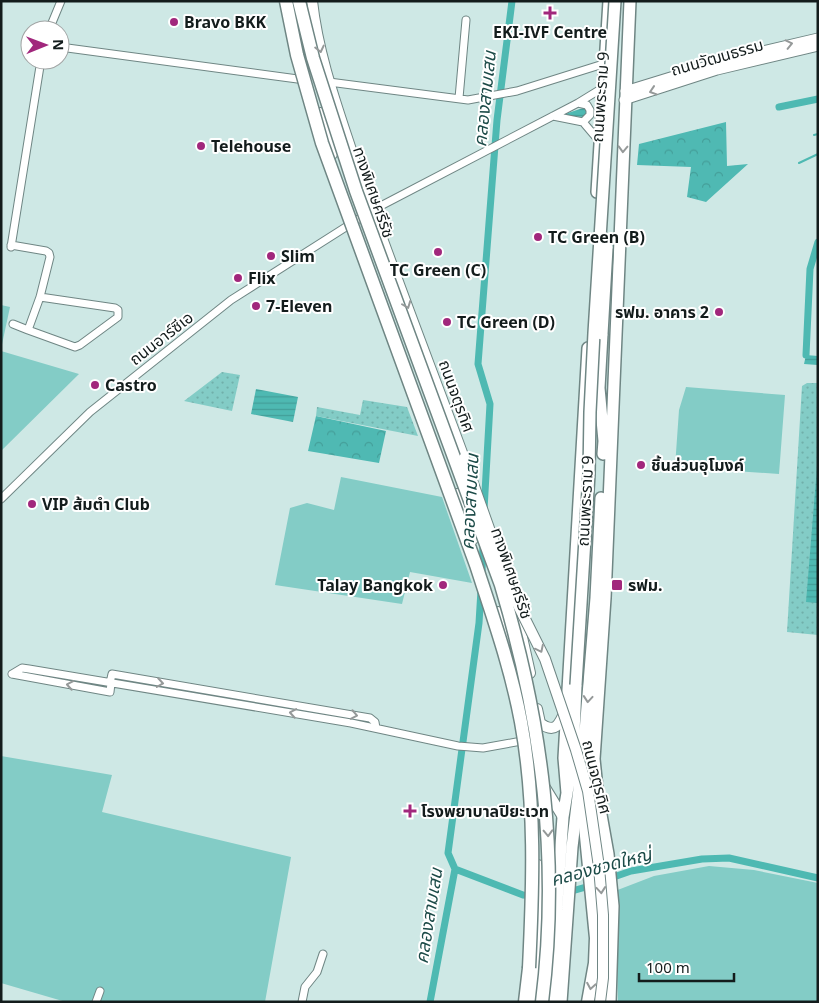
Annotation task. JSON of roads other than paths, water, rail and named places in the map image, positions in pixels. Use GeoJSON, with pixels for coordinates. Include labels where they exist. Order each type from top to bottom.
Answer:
{"type":"FeatureCollection","features":[{"type":"Feature","properties":{"kind":"highway","name":"ทางพิเศษศรีรัช"},"geometry":{"type":"LineString","coordinates":[[289,3],[300,64],[322,143],[476,565],[510,673],[521,723],[533,838],[529,968],[525,1002]]}},
{"type":"Feature","properties":{"kind":"highway","name":"ทางพิเศษศรีรัช"},"geometry":{"type":"LineString","coordinates":[[289,3],[313,58],[356,191],[501,586],[517,639],[538,738],[547,820],[549,870],[548,922],[542,1002]]}},
{"type":"Feature","properties":{"kind":"highway"},"geometry":{"type":"LineString","coordinates":[[585,736],[585,826],[596,938],[596,954],[588,1002]]}},
{"type":"Feature","properties":{"kind":"main road","name":"ถนนพระราม 9"},"geometry":{"type":"LineString","coordinates":[[567,793],[564,758],[609,1]]}},
{"type":"Feature","properties":{"kind":"main road","name":"ถนนพระราม 9"},"geometry":{"type":"LineString","coordinates":[[561,1002],[561,838],[573,758],[589,474],[594,333],[615,1]]}},
{"type":"Feature","properties":{"kind":"main road","name":"ถนนพระราม 9"},"geometry":{"type":"LineString","coordinates":[[550,1002],[560,947],[585,736],[596,598],[604,441],[600,398],[602,334],[622,1]]}},
{"type":"Feature","properties":{"kind":"main road","name":"ถนนพระราม 9"},"geometry":{"type":"LineString","coordinates":[[610,1002],[613,906],[608,854],[598,798],[594,760],[602,641],[630,1]]}},
{"type":"Feature","properties":{"kind":"main road"},"geometry":{"type":"LineString","coordinates":[[289,3],[336,167],[446,465],[504,629],[520,693],[529,740],[537,810],[538,953],[533,1002]]}},
{"type":"Feature","properties":{"kind":"main road","name":"ถนนจตุรทิศ"},"geometry":{"type":"LineString","coordinates":[[312,3],[329,82],[371,211],[464,458],[512,593],[544,660],[576,750],[588,792],[597,849],[603,915],[603,978],[600,1002]]}},
{"type":"Feature","properties":{"kind":"main road"},"geometry":{"type":"LineString","coordinates":[[603,104],[625,96]]}},
{"type":"Feature","properties":{"kind":"main road"},"geometry":{"type":"LineString","coordinates":[[604,441],[616,299]]}},
{"type":"Feature","properties":{"kind":"main road"},"geometry":{"type":"LineString","coordinates":[[577,552],[586,559],[598,553]]}},
{"type":"Feature","properties":{"kind":"main road"},"geometry":{"type":"LineString","coordinates":[[576,566],[586,562],[598,569]]}},
{"type":"Feature","properties":{"kind":"main road"},"geometry":{"type":"LineString","coordinates":[[512,593],[540,723],[539,732],[529,740]]}},
{"type":"Feature","properties":{"kind":"main road"},"geometry":{"type":"LineString","coordinates":[[596,598],[602,641]]}},
{"type":"Feature","properties":{"kind":"main road"},"geometry":{"type":"LineString","coordinates":[[540,723],[547,728],[553,728],[560,724],[567,708]]}},
{"type":"Feature","properties":{"kind":"main road"},"geometry":{"type":"LineString","coordinates":[[585,826],[594,760]]}},
{"type":"Feature","properties":{"kind":"main road"},"geometry":{"type":"LineString","coordinates":[[533,768],[563,817]]}},
{"type":"Feature","properties":{"kind":"street"},"geometry":{"type":"LineString","coordinates":[[53,20],[61,1]]}},
{"type":"Feature","properties":{"kind":"street"},"geometry":{"type":"LineString","coordinates":[[459,98],[466,20]]}},
{"type":"Feature","properties":{"kind":"street","name":"ถนนวัฒนธรรม"},"geometry":{"type":"LineString","coordinates":[[625,96],[729,59],[818,38]]}},
{"type":"Feature","properties":{"kind":"street","name":"ถนนวัฒนธรรม"},"geometry":{"type":"LineString","coordinates":[[625,96],[718,70],[818,46]]}},
{"type":"Feature","properties":{"kind":"street"},"geometry":{"type":"LineString","coordinates":[[70,48],[310,80]]}},
{"type":"Feature","properties":{"kind":"street"},"geometry":{"type":"LineString","coordinates":[[329,82],[468,100],[517,91],[605,62]]}},
{"type":"Feature","properties":{"kind":"street"},"geometry":{"type":"LineString","coordinates":[[28,330],[49,266],[49,253],[46,250],[11,246],[39,70]]}},
{"type":"Feature","properties":{"kind":"street","name":"ถนนอาร์ซีเอ"},"geometry":{"type":"LineString","coordinates":[[1,499],[90,412],[231,300],[355,220],[578,103],[604,87]]}},
{"type":"Feature","properties":{"kind":"street"},"geometry":{"type":"LineString","coordinates":[[578,103],[587,105],[590,110],[590,115],[583,122]]}},
{"type":"Feature","properties":{"kind":"street"},"geometry":{"type":"LineString","coordinates":[[552,116],[583,122],[600,142]]}},
{"type":"Feature","properties":{"kind":"street"},"geometry":{"type":"LineString","coordinates":[[13,324],[75,347],[118,317],[119,314],[115,308],[40,297]]}},
{"type":"Feature","properties":{"kind":"street"},"geometry":{"type":"LineString","coordinates":[[236,698],[185,695],[132,687],[111,683],[22,668],[12,674],[110,692],[111,683],[112,674],[327,714],[376,728],[458,746],[491,747],[529,740]]}},
{"type":"Feature","properties":{"kind":"street"},"geometry":{"type":"LineString","coordinates":[[132,687],[134,678]]}},
{"type":"Feature","properties":{"kind":"street"},"geometry":{"type":"LineString","coordinates":[[185,695],[186,687]]}},
{"type":"Feature","properties":{"kind":"street"},"geometry":{"type":"LineString","coordinates":[[302,1002],[305,987],[317,972],[323,954]]}},
{"type":"Feature","properties":{"kind":"street"},"geometry":{"type":"LineString","coordinates":[[96,1002],[100,991]]}},
{"type":"Feature","properties":{"kind":"waterway","name":"คลองสามเสน"},"geometry":{"type":"LineString","coordinates":[[484,510],[490,404],[478,364],[497,120],[512,1]]}},
{"type":"Feature","properties":{"kind":"waterway"},"geometry":{"type":"LineString","coordinates":[[779,107],[818,99]]}},
{"type":"Feature","properties":{"kind":"waterway"},"geometry":{"type":"LineString","coordinates":[[814,135],[818,134]]}},
{"type":"Feature","properties":{"kind":"waterway"},"geometry":{"type":"LineString","coordinates":[[799,163],[818,154]]}},
{"type":"Feature","properties":{"kind":"waterway"},"geometry":{"type":"LineString","coordinates":[[806,355],[810,269],[818,242]]}},
{"type":"Feature","properties":{"kind":"waterway","name":"คลองสามเสน"},"geometry":{"type":"LineString","coordinates":[[482,572],[483,545]]}},
{"type":"Feature","properties":{"kind":"waterway","name":"คลองสามเสน"},"geometry":{"type":"LineString","coordinates":[[430,1002],[455,869],[448,853],[479,623],[481,590]]}},
{"type":"Feature","properties":{"kind":"waterway","name":"คลองชวดใหญ่"},"geometry":{"type":"LineString","coordinates":[[608,879],[631,871],[702,859],[729,858],[818,878]]}},
{"type":"Feature","properties":{"kind":"waterway","name":"คลองชวดใหญ่"},"geometry":{"type":"LineString","coordinates":[[455,869],[523,895],[533,896]]}},
{"type":"Feature","properties":{"kind":"waterway","name":"คลองชวดใหญ่"},"geometry":{"type":"LineString","coordinates":[[565,893],[593,885]]}},
{"type":"Feature","properties":{"kind":"place","name":"EKI-IVF Centre"},"geometry":{"type":"Point","coordinates":[550,13]}},
{"type":"Feature","properties":{"kind":"place","name":"Bravo BKK"},"geometry":{"type":"Point","coordinates":[174,22]}},
{"type":"Feature","properties":{"kind":"place","name":"Telehouse"},"geometry":{"type":"Point","coordinates":[201,146]}},
{"type":"Feature","properties":{"kind":"place","name":"TC Green (B)"},"geometry":{"type":"Point","coordinates":[538,237]}},
{"type":"Feature","properties":{"kind":"place","name":"TC Green (C)"},"geometry":{"type":"Point","coordinates":[438,252]}},
{"type":"Feature","properties":{"kind":"place","name":"Slim"},"geometry":{"type":"Point","coordinates":[271,256]}},
{"type":"Feature","properties":{"kind":"place","name":"Flix"},"geometry":{"type":"Point","coordinates":[238,278]}},
{"type":"Feature","properties":{"kind":"place","name":"7-Eleven"},"geometry":{"type":"Point","coordinates":[256,306]}},
{"type":"Feature","properties":{"kind":"place","name":"รฟม. อาคาร 2"},"geometry":{"type":"Point","coordinates":[719,312]}},
{"type":"Feature","properties":{"kind":"place","name":"TC Green (D)"},"geometry":{"type":"Point","coordinates":[447,322]}},
{"type":"Feature","properties":{"kind":"place","name":"Castro"},"geometry":{"type":"Point","coordinates":[95,385]}},
{"type":"Feature","properties":{"kind":"place","name":"ชิ้นส่วนอุโมงค์"},"geometry":{"type":"Point","coordinates":[641,465]}},
{"type":"Feature","properties":{"kind":"place","name":"VIP ส้มตำ Club"},"geometry":{"type":"Point","coordinates":[32,504]}},
{"type":"Feature","properties":{"kind":"place","name":"Talay Bangkok"},"geometry":{"type":"Point","coordinates":[443,585]}},
{"type":"Feature","properties":{"kind":"place","name":"รฟม."},"geometry":{"type":"Point","coordinates":[617,585]}},
{"type":"Feature","properties":{"kind":"place","name":"โรงพยาบาลปิยะเวท"},"geometry":{"type":"Point","coordinates":[410,811]}}]}
